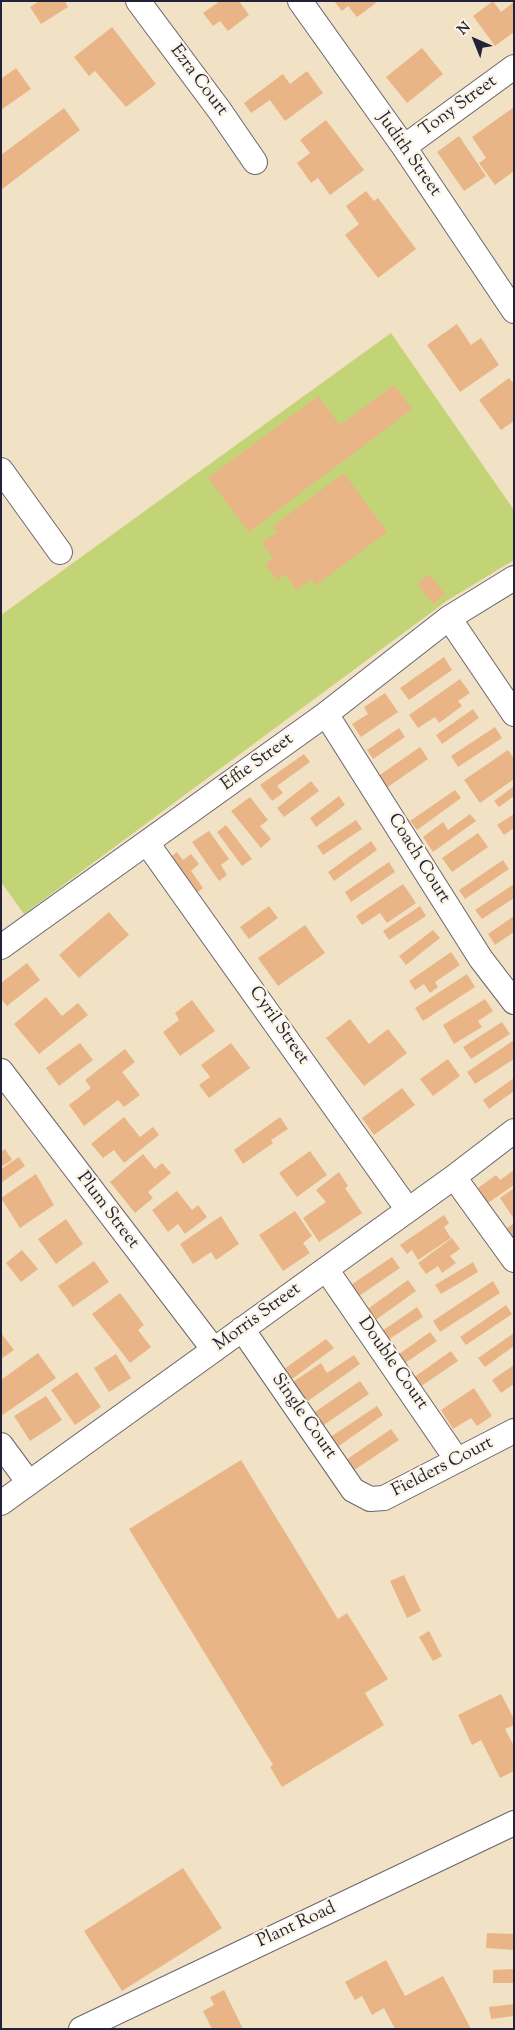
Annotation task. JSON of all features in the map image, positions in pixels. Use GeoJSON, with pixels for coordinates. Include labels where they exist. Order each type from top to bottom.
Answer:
{"type":"FeatureCollection","features":[{"type":"Feature","properties":{"kind":"street","name":"Ezra Court"},"geometry":{"type":"LineString","coordinates":[[138,1],[220,111],[255,162]]}},
{"type":"Feature","properties":{"kind":"street","name":"Judith Street"},"geometry":{"type":"LineString","coordinates":[[300,1],[404,147],[514,311]]}},
{"type":"Feature","properties":{"kind":"street","name":"Tony Street"},"geometry":{"type":"LineString","coordinates":[[404,147],[514,67]]}},
{"type":"Feature","properties":{"kind":"street"},"geometry":{"type":"LineString","coordinates":[[1,470],[60,552]]}},
{"type":"Feature","properties":{"kind":"street","name":"Effie Street"},"geometry":{"type":"LineString","coordinates":[[1,947],[326,714],[449,618],[514,578]]}},
{"type":"Feature","properties":{"kind":"street"},"geometry":{"type":"LineString","coordinates":[[449,618],[514,714]]}},
{"type":"Feature","properties":{"kind":"street","name":"Coach Court"},"geometry":{"type":"LineString","coordinates":[[326,714],[481,959],[514,1002]]}},
{"type":"Feature","properties":{"kind":"street","name":"Cyril Street"},"geometry":{"type":"LineString","coordinates":[[147,842],[408,1210]]}},
{"type":"Feature","properties":{"kind":"street","name":"Plum Street"},"geometry":{"type":"LineString","coordinates":[[1,1071],[214,1350]]}},
{"type":"Feature","properties":{"kind":"street","name":"Morris Street"},"geometry":{"type":"LineString","coordinates":[[1,1503],[454,1177],[514,1131]]}},
{"type":"Feature","properties":{"kind":"street"},"geometry":{"type":"LineString","coordinates":[[454,1177],[514,1260]]}},
{"type":"Feature","properties":{"kind":"street","name":"Double Court"},"geometry":{"type":"LineString","coordinates":[[326,1269],[457,1460]]}},
{"type":"Feature","properties":{"kind":"street","name":"Single Court"},"geometry":{"type":"LineString","coordinates":[[242,1329],[353,1490],[370,1499]]}},
{"type":"Feature","properties":{"kind":"street","name":"Fielders Court"},"geometry":{"type":"LineString","coordinates":[[370,1499],[384,1498],[514,1431]]}},
{"type":"Feature","properties":{"kind":"street"},"geometry":{"type":"LineString","coordinates":[[1,1445],[29,1483]]}},
{"type":"Feature","properties":{"kind":"street","name":"Plant Road"},"geometry":{"type":"LineString","coordinates":[[81,2029],[514,1823]]}},
{"type":"Feature","properties":{"kind":"green space"},"geometry":{"type":"Polygon","coordinates":[[[391,333],[514,510],[514,560],[448,600],[24,914],[1,882],[1,615],[391,333]]]}},
{"type":"Feature","properties":{"kind":"building"},"geometry":{"type":"Polygon","coordinates":[[[39,1],[65,1],[68,7],[41,24],[30,7],[39,1]]]}},
{"type":"Feature","properties":{"kind":"building"},"geometry":{"type":"Polygon","coordinates":[[[220,1],[239,1],[249,15],[228,31],[220,21],[213,26],[203,13],[220,1]]]}},
{"type":"Feature","properties":{"kind":"building"},"geometry":{"type":"Polygon","coordinates":[[[334,1],[375,1],[376,3],[357,17],[348,6],[342,11],[334,1]]]}},
{"type":"Feature","properties":{"kind":"building"},"geometry":{"type":"Polygon","coordinates":[[[493,1],[501,12],[514,2],[514,32],[495,46],[473,16],[493,1]]]}},
{"type":"Feature","properties":{"kind":"building"},"geometry":{"type":"Polygon","coordinates":[[[112,27],[156,84],[126,107],[95,71],[89,76],[74,57],[112,27]]]}},
{"type":"Feature","properties":{"kind":"building"},"geometry":{"type":"Polygon","coordinates":[[[422,48],[443,74],[407,103],[386,77],[422,48]]]}},
{"type":"Feature","properties":{"kind":"building"},"geometry":{"type":"Polygon","coordinates":[[[16,68],[31,89],[1,110],[1,79],[16,68]]]}},
{"type":"Feature","properties":{"kind":"building"},"geometry":{"type":"Polygon","coordinates":[[[307,71],[323,93],[285,121],[270,100],[251,113],[244,103],[283,74],[290,84],[307,71]]]}},
{"type":"Feature","properties":{"kind":"building"},"geometry":{"type":"Polygon","coordinates":[[[514,107],[514,171],[495,185],[479,163],[486,158],[472,137],[514,107]]]}},
{"type":"Feature","properties":{"kind":"building"},"geometry":{"type":"Polygon","coordinates":[[[64,108],[80,130],[1,190],[1,155],[64,108]]]}},
{"type":"Feature","properties":{"kind":"building"},"geometry":{"type":"Polygon","coordinates":[[[326,120],[364,170],[330,195],[318,178],[311,183],[297,163],[310,153],[300,140],[326,120]]]}},
{"type":"Feature","properties":{"kind":"building"},"geometry":{"type":"Polygon","coordinates":[[[459,136],[486,176],[464,191],[437,152],[459,136]]]}},
{"type":"Feature","properties":{"kind":"building"},"geometry":{"type":"Polygon","coordinates":[[[366,191],[374,201],[378,198],[416,249],[378,278],[345,235],[359,224],[346,206],[366,191]]]}},
{"type":"Feature","properties":{"kind":"building"},"geometry":{"type":"Polygon","coordinates":[[[457,324],[471,345],[481,338],[499,365],[460,392],[427,345],[457,324]]]}},
{"type":"Feature","properties":{"kind":"building"},"geometry":{"type":"Polygon","coordinates":[[[509,378],[514,384],[514,421],[501,430],[479,400],[509,378]]]}},
{"type":"Feature","properties":{"kind":"building"},"geometry":{"type":"Polygon","coordinates":[[[394,385],[412,409],[249,532],[208,478],[318,396],[340,425],[394,385]]]}},
{"type":"Feature","properties":{"kind":"building"},"geometry":{"type":"Polygon","coordinates":[[[344,473],[387,532],[316,585],[311,579],[296,590],[285,574],[277,580],[265,565],[273,558],[262,543],[277,532],[273,526],[344,473]]]}},
{"type":"Feature","properties":{"kind":"building"},"geometry":{"type":"Polygon","coordinates":[[[430,574],[445,595],[433,604],[417,583],[430,574]]]}},
{"type":"Feature","properties":{"kind":"building"},"geometry":{"type":"Polygon","coordinates":[[[444,657],[452,670],[409,700],[400,688],[444,657]]]}},
{"type":"Feature","properties":{"kind":"building"},"geometry":{"type":"Polygon","coordinates":[[[460,679],[470,693],[458,701],[462,706],[439,723],[435,717],[418,728],[409,715],[460,679]]]}},
{"type":"Feature","properties":{"kind":"building"},"geometry":{"type":"Polygon","coordinates":[[[385,693],[398,712],[361,737],[352,724],[368,714],[364,707],[385,693]]]}},
{"type":"Feature","properties":{"kind":"building"},"geometry":{"type":"Polygon","coordinates":[[[473,709],[479,718],[442,744],[436,735],[473,709]]]}},
{"type":"Feature","properties":{"kind":"building"},"geometry":{"type":"Polygon","coordinates":[[[495,727],[502,738],[458,767],[451,756],[495,727]]]}},
{"type":"Feature","properties":{"kind":"building"},"geometry":{"type":"Polygon","coordinates":[[[399,728],[405,737],[373,759],[367,750],[399,728]]]}},
{"type":"Feature","properties":{"kind":"building"},"geometry":{"type":"Polygon","coordinates":[[[420,747],[428,759],[382,791],[374,779],[420,747]]]}},
{"type":"Feature","properties":{"kind":"building"},"geometry":{"type":"Polygon","coordinates":[[[508,750],[514,759],[514,779],[480,803],[464,780],[508,750]]]}},
{"type":"Feature","properties":{"kind":"building"},"geometry":{"type":"Polygon","coordinates":[[[304,754],[310,762],[277,786],[283,793],[272,801],[260,785],[304,754]]]}},
{"type":"Feature","properties":{"kind":"building"},"geometry":{"type":"Polygon","coordinates":[[[311,781],[319,791],[284,817],[277,808],[311,781]]]}},
{"type":"Feature","properties":{"kind":"building"},"geometry":{"type":"Polygon","coordinates":[[[514,786],[514,796],[499,807],[494,801],[514,786]]]}},
{"type":"Feature","properties":{"kind":"building"},"geometry":{"type":"Polygon","coordinates":[[[455,790],[461,798],[417,830],[410,821],[455,790]]]}},
{"type":"Feature","properties":{"kind":"building"},"geometry":{"type":"Polygon","coordinates":[[[339,796],[345,805],[316,827],[310,818],[339,796]]]}},
{"type":"Feature","properties":{"kind":"building"},"geometry":{"type":"Polygon","coordinates":[[[250,797],[268,820],[260,826],[271,839],[261,848],[231,811],[250,797]]]}},
{"type":"Feature","properties":{"kind":"building"},"geometry":{"type":"Polygon","coordinates":[[[470,814],[476,821],[433,852],[423,837],[443,822],[448,830],[470,814]]]}},
{"type":"Feature","properties":{"kind":"building"},"geometry":{"type":"Polygon","coordinates":[[[514,814],[514,828],[504,835],[497,825],[514,814]]]}},
{"type":"Feature","properties":{"kind":"building"},"geometry":{"type":"Polygon","coordinates":[[[356,820],[362,829],[323,855],[317,846],[356,820]]]}},
{"type":"Feature","properties":{"kind":"building"},"geometry":{"type":"Polygon","coordinates":[[[226,825],[252,859],[242,866],[217,832],[226,825]]]}},
{"type":"Feature","properties":{"kind":"building"},"geometry":{"type":"Polygon","coordinates":[[[209,831],[229,859],[221,865],[227,875],[219,881],[192,842],[209,831]]]}},
{"type":"Feature","properties":{"kind":"building"},"geometry":{"type":"Polygon","coordinates":[[[478,833],[488,847],[452,872],[442,858],[478,833]]]}},
{"type":"Feature","properties":{"kind":"building"},"geometry":{"type":"Polygon","coordinates":[[[371,841],[377,850],[334,881],[328,872],[371,841]]]}},
{"type":"Feature","properties":{"kind":"building"},"geometry":{"type":"Polygon","coordinates":[[[177,852],[183,860],[191,854],[199,864],[191,871],[203,888],[194,895],[167,860],[177,852]]]}},
{"type":"Feature","properties":{"kind":"building"},"geometry":{"type":"Polygon","coordinates":[[[503,860],[509,869],[465,899],[459,890],[503,860]]]}},
{"type":"Feature","properties":{"kind":"building"},"geometry":{"type":"Polygon","coordinates":[[[389,862],[395,872],[351,902],[345,892],[389,862]]]}},
{"type":"Feature","properties":{"kind":"building"},"geometry":{"type":"Polygon","coordinates":[[[403,884],[416,903],[387,923],[380,913],[362,925],[356,916],[403,884]]]}},
{"type":"Feature","properties":{"kind":"building"},"geometry":{"type":"Polygon","coordinates":[[[514,884],[514,898],[482,919],[475,910],[514,884]]]}},
{"type":"Feature","properties":{"kind":"building"},"geometry":{"type":"Polygon","coordinates":[[[269,906],[278,918],[249,939],[240,927],[269,906]]]}},
{"type":"Feature","properties":{"kind":"building"},"geometry":{"type":"Polygon","coordinates":[[[420,906],[426,916],[389,940],[383,931],[420,906]]]}},
{"type":"Feature","properties":{"kind":"building"},"geometry":{"type":"Polygon","coordinates":[[[109,912],[129,935],[79,978],[59,955],[109,912]]]}},
{"type":"Feature","properties":{"kind":"building"},"geometry":{"type":"Polygon","coordinates":[[[514,916],[514,932],[495,945],[488,934],[514,916]]]}},
{"type":"Feature","properties":{"kind":"building"},"geometry":{"type":"Polygon","coordinates":[[[305,925],[325,953],[278,986],[258,958],[305,925]]]}},
{"type":"Feature","properties":{"kind":"building"},"geometry":{"type":"Polygon","coordinates":[[[433,930],[440,938],[406,965],[399,956],[433,930]]]}},
{"type":"Feature","properties":{"kind":"building"},"geometry":{"type":"Polygon","coordinates":[[[451,952],[460,965],[435,982],[438,987],[430,993],[424,984],[415,990],[409,981],[451,952]]]}},
{"type":"Feature","properties":{"kind":"building"},"geometry":{"type":"Polygon","coordinates":[[[27,963],[40,980],[7,1006],[1,999],[1,983],[27,963]]]}},
{"type":"Feature","properties":{"kind":"building"},"geometry":{"type":"Polygon","coordinates":[[[467,974],[475,987],[423,1021],[415,1008],[467,974]]]}},
{"type":"Feature","properties":{"kind":"building"},"geometry":{"type":"Polygon","coordinates":[[[46,997],[62,1016],[78,1003],[88,1015],[39,1054],[14,1024],[46,997]]]}},
{"type":"Feature","properties":{"kind":"building"},"geometry":{"type":"Polygon","coordinates":[[[485,999],[493,1011],[478,1021],[482,1027],[454,1044],[443,1025],[485,999]]]}},
{"type":"Feature","properties":{"kind":"building"},"geometry":{"type":"Polygon","coordinates":[[[192,1000],[215,1031],[180,1056],[163,1032],[179,1020],[175,1013],[192,1000]]]}},
{"type":"Feature","properties":{"kind":"building"},"geometry":{"type":"Polygon","coordinates":[[[350,1019],[369,1044],[388,1029],[407,1053],[364,1086],[326,1038],[350,1019]]]}},
{"type":"Feature","properties":{"kind":"building"},"geometry":{"type":"Polygon","coordinates":[[[502,1022],[510,1034],[471,1059],[463,1047],[502,1022]]]}},
{"type":"Feature","properties":{"kind":"building"},"geometry":{"type":"Polygon","coordinates":[[[514,1040],[514,1059],[475,1084],[467,1072],[514,1040]]]}},
{"type":"Feature","properties":{"kind":"building"},"geometry":{"type":"Polygon","coordinates":[[[80,1043],[93,1060],[59,1086],[46,1068],[80,1043]]]}},
{"type":"Feature","properties":{"kind":"building"},"geometry":{"type":"Polygon","coordinates":[[[231,1043],[250,1068],[209,1098],[199,1085],[210,1077],[201,1065],[231,1043]]]}},
{"type":"Feature","properties":{"kind":"building"},"geometry":{"type":"Polygon","coordinates":[[[125,1049],[135,1062],[122,1072],[140,1095],[124,1107],[118,1100],[84,1126],[69,1105],[91,1088],[85,1080],[125,1049]]]}},
{"type":"Feature","properties":{"kind":"building"},"geometry":{"type":"Polygon","coordinates":[[[448,1059],[460,1076],[433,1096],[420,1079],[448,1059]]]}},
{"type":"Feature","properties":{"kind":"building"},"geometry":{"type":"Polygon","coordinates":[[[514,1078],[514,1091],[489,1109],[483,1100],[514,1078]]]}},
{"type":"Feature","properties":{"kind":"building"},"geometry":{"type":"Polygon","coordinates":[[[402,1088],[415,1105],[374,1135],[362,1118],[402,1088]]]}},
{"type":"Feature","properties":{"kind":"building"},"geometry":{"type":"Polygon","coordinates":[[[124,1117],[140,1137],[153,1127],[159,1135],[124,1163],[114,1150],[103,1158],[91,1144],[124,1117]]]}},
{"type":"Feature","properties":{"kind":"building"},"geometry":{"type":"Polygon","coordinates":[[[280,1117],[288,1129],[271,1140],[273,1143],[243,1164],[234,1150],[280,1117]]]}},
{"type":"Feature","properties":{"kind":"building"},"geometry":{"type":"Polygon","coordinates":[[[5,1149],[12,1160],[1,1167],[1,1152],[5,1149]]]}},
{"type":"Feature","properties":{"kind":"building"},"geometry":{"type":"Polygon","coordinates":[[[310,1151],[327,1175],[297,1197],[279,1173],[310,1151]]]}},
{"type":"Feature","properties":{"kind":"building"},"geometry":{"type":"Polygon","coordinates":[[[143,1154],[155,1169],[162,1163],[171,1173],[148,1192],[153,1198],[135,1213],[110,1182],[143,1154]]]}},
{"type":"Feature","properties":{"kind":"building"},"geometry":{"type":"Polygon","coordinates":[[[19,1157],[25,1166],[1,1183],[1,1169],[19,1157]]]}},
{"type":"Feature","properties":{"kind":"building"},"geometry":{"type":"Polygon","coordinates":[[[514,1170],[514,1185],[488,1203],[478,1188],[496,1175],[500,1180],[514,1170]]]}},
{"type":"Feature","properties":{"kind":"building"},"geometry":{"type":"Polygon","coordinates":[[[339,1172],[348,1186],[345,1188],[362,1213],[319,1242],[303,1218],[326,1202],[316,1190],[339,1172]]]}},
{"type":"Feature","properties":{"kind":"building"},"geometry":{"type":"Polygon","coordinates":[[[36,1174],[54,1205],[20,1228],[1,1198],[36,1174]]]}},
{"type":"Feature","properties":{"kind":"building"},"geometry":{"type":"Polygon","coordinates":[[[514,1188],[514,1219],[500,1198],[514,1188]]]}},
{"type":"Feature","properties":{"kind":"building"},"geometry":{"type":"Polygon","coordinates":[[[177,1191],[192,1210],[198,1205],[207,1217],[185,1234],[178,1224],[168,1232],[152,1210],[177,1191]]]}},
{"type":"Feature","properties":{"kind":"building"},"geometry":{"type":"Polygon","coordinates":[[[295,1211],[312,1236],[303,1243],[310,1253],[283,1271],[259,1235],[295,1211]]]}},
{"type":"Feature","properties":{"kind":"building"},"geometry":{"type":"Polygon","coordinates":[[[444,1215],[449,1223],[444,1227],[451,1238],[418,1260],[412,1250],[407,1254],[400,1245],[444,1215]]]}},
{"type":"Feature","properties":{"kind":"building"},"geometry":{"type":"Polygon","coordinates":[[[221,1216],[239,1244],[216,1260],[211,1252],[193,1264],[180,1244],[221,1216]]]}},
{"type":"Feature","properties":{"kind":"building"},"geometry":{"type":"Polygon","coordinates":[[[66,1219],[83,1244],[56,1264],[38,1239],[66,1219]]]}},
{"type":"Feature","properties":{"kind":"building"},"geometry":{"type":"Polygon","coordinates":[[[514,1223],[514,1245],[503,1231],[514,1223]]]}},
{"type":"Feature","properties":{"kind":"building"},"geometry":{"type":"Polygon","coordinates":[[[452,1238],[460,1249],[450,1256],[456,1263],[442,1273],[438,1266],[426,1274],[418,1263],[452,1238]]]}},
{"type":"Feature","properties":{"kind":"building"},"geometry":{"type":"Polygon","coordinates":[[[22,1250],[38,1269],[21,1282],[6,1263],[22,1250]]]}},
{"type":"Feature","properties":{"kind":"building"},"geometry":{"type":"Polygon","coordinates":[[[392,1257],[400,1268],[356,1298],[348,1287],[392,1257]]]}},
{"type":"Feature","properties":{"kind":"building"},"geometry":{"type":"Polygon","coordinates":[[[94,1261],[109,1282],[73,1307],[58,1286],[94,1261]]]}},
{"type":"Feature","properties":{"kind":"building"},"geometry":{"type":"Polygon","coordinates":[[[473,1262],[478,1272],[441,1294],[435,1285],[473,1262]]]}},
{"type":"Feature","properties":{"kind":"building"},"geometry":{"type":"Polygon","coordinates":[[[408,1280],[416,1291],[370,1324],[362,1313],[408,1280]]]}},
{"type":"Feature","properties":{"kind":"building"},"geometry":{"type":"Polygon","coordinates":[[[493,1281],[500,1293],[440,1332],[433,1321],[493,1281]]]}},
{"type":"Feature","properties":{"kind":"building"},"geometry":{"type":"Polygon","coordinates":[[[120,1293],[144,1325],[138,1330],[151,1347],[130,1363],[92,1314],[120,1293]]]}},
{"type":"Feature","properties":{"kind":"building"},"geometry":{"type":"Polygon","coordinates":[[[506,1305],[512,1314],[466,1345],[460,1337],[506,1305]]]}},
{"type":"Feature","properties":{"kind":"building"},"geometry":{"type":"Polygon","coordinates":[[[417,1307],[423,1317],[385,1342],[379,1333],[417,1307]]]}},
{"type":"Feature","properties":{"kind":"building"},"geometry":{"type":"Polygon","coordinates":[[[430,1332],[437,1341],[401,1366],[395,1357],[430,1332]]]}},
{"type":"Feature","properties":{"kind":"building"},"geometry":{"type":"Polygon","coordinates":[[[1,1333],[14,1350],[1,1359],[1,1333]]]}},
{"type":"Feature","properties":{"kind":"building"},"geometry":{"type":"Polygon","coordinates":[[[514,1333],[514,1346],[485,1367],[478,1358],[514,1333]]]}},
{"type":"Feature","properties":{"kind":"building"},"geometry":{"type":"Polygon","coordinates":[[[326,1339],[334,1348],[292,1379],[284,1369],[326,1339]]]}},
{"type":"Feature","properties":{"kind":"building"},"geometry":{"type":"Polygon","coordinates":[[[451,1351],[458,1361],[420,1387],[413,1378],[451,1351]]]}},
{"type":"Feature","properties":{"kind":"building"},"geometry":{"type":"Polygon","coordinates":[[[38,1353],[56,1378],[1,1416],[1,1380],[38,1353]]]}},
{"type":"Feature","properties":{"kind":"building"},"geometry":{"type":"Polygon","coordinates":[[[116,1354],[131,1378],[109,1392],[94,1368],[116,1354]]]}},
{"type":"Feature","properties":{"kind":"building"},"geometry":{"type":"Polygon","coordinates":[[[354,1355],[360,1364],[301,1406],[287,1386],[321,1363],[327,1373],[354,1355]]]}},
{"type":"Feature","properties":{"kind":"building"},"geometry":{"type":"Polygon","coordinates":[[[514,1365],[514,1384],[501,1393],[492,1380],[514,1365]]]}},
{"type":"Feature","properties":{"kind":"building"},"geometry":{"type":"Polygon","coordinates":[[[77,1372],[101,1407],[75,1425],[51,1390],[77,1372]]]}},
{"type":"Feature","properties":{"kind":"building"},"geometry":{"type":"Polygon","coordinates":[[[360,1381],[369,1394],[318,1429],[309,1416],[360,1381]]]}},
{"type":"Feature","properties":{"kind":"building"},"geometry":{"type":"Polygon","coordinates":[[[474,1388],[492,1416],[477,1426],[471,1418],[453,1429],[441,1410],[474,1388]]]}},
{"type":"Feature","properties":{"kind":"building"},"geometry":{"type":"Polygon","coordinates":[[[46,1396],[62,1420],[30,1441],[14,1416],[46,1396]]]}},
{"type":"Feature","properties":{"kind":"building"},"geometry":{"type":"Polygon","coordinates":[[[377,1406],[383,1415],[336,1448],[329,1438],[377,1406]]]}},
{"type":"Feature","properties":{"kind":"building"},"geometry":{"type":"Polygon","coordinates":[[[391,1429],[399,1440],[347,1475],[340,1464],[391,1429]]]}},
{"type":"Feature","properties":{"kind":"building"},"geometry":{"type":"Polygon","coordinates":[[[241,1460],[338,1619],[347,1613],[388,1679],[365,1693],[384,1725],[282,1787],[270,1767],[273,1765],[129,1529],[241,1460]]]}},
{"type":"Feature","properties":{"kind":"building"},"geometry":{"type":"Polygon","coordinates":[[[404,1575],[421,1611],[407,1618],[390,1581],[404,1575]]]}},
{"type":"Feature","properties":{"kind":"building"},"geometry":{"type":"Polygon","coordinates":[[[429,1631],[442,1656],[433,1661],[419,1637],[429,1631]]]}},
{"type":"Feature","properties":{"kind":"building"},"geometry":{"type":"Polygon","coordinates":[[[501,1694],[514,1719],[514,1725],[505,1729],[514,1746],[514,1771],[500,1778],[481,1740],[472,1745],[458,1715],[501,1694]]]}},
{"type":"Feature","properties":{"kind":"building"},"geometry":{"type":"Polygon","coordinates":[[[183,1868],[222,1928],[122,1991],[84,1931],[183,1868]]]}},
{"type":"Feature","properties":{"kind":"building"},"geometry":{"type":"Polygon","coordinates":[[[487,1933],[514,1934],[514,1950],[486,1948],[487,1933]]]}},
{"type":"Feature","properties":{"kind":"building"},"geometry":{"type":"Polygon","coordinates":[[[386,1960],[405,1996],[443,1976],[471,2029],[395,2029],[384,2008],[372,2015],[362,1996],[355,2000],[345,1982],[386,1960]]]}},
{"type":"Feature","properties":{"kind":"building"},"geometry":{"type":"Polygon","coordinates":[[[514,1969],[514,1983],[493,1983],[493,1970],[514,1969]]]}},
{"type":"Feature","properties":{"kind":"building"},"geometry":{"type":"Polygon","coordinates":[[[224,1990],[243,2029],[212,2029],[203,2011],[214,2005],[210,1997],[224,1990]]]}},
{"type":"Feature","properties":{"kind":"building"},"geometry":{"type":"Polygon","coordinates":[[[514,2004],[514,2016],[491,2019],[489,2007],[514,2004]]]}}]}
